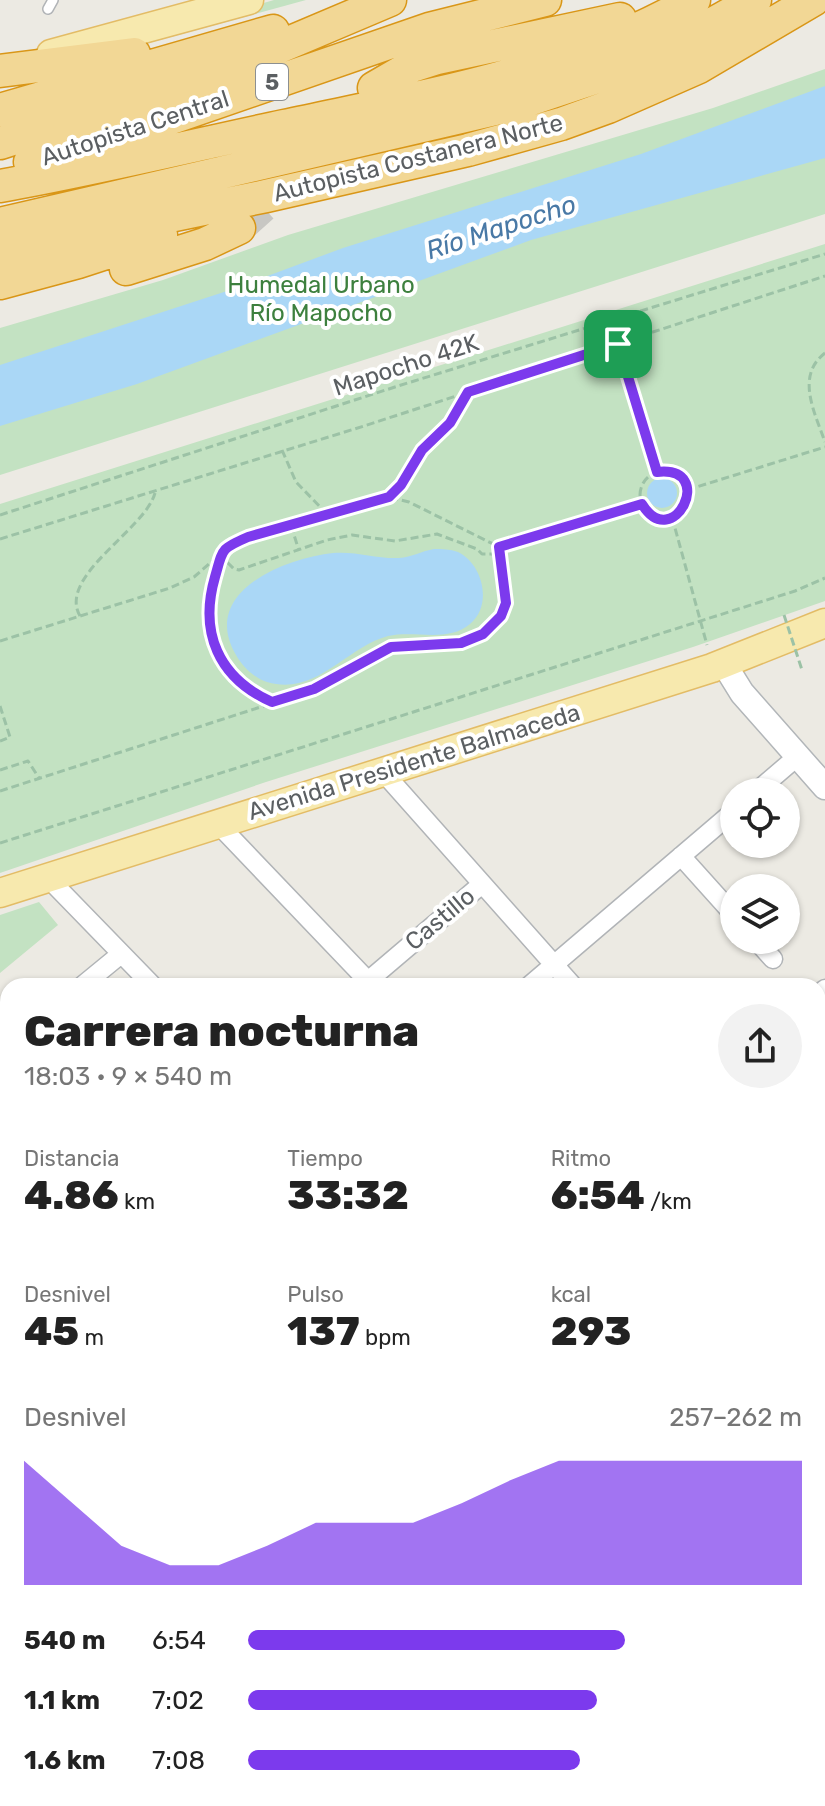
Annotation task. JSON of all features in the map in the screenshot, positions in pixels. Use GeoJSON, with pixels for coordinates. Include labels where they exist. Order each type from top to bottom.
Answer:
{"type":"FeatureCollection","features":[{"type":"Feature","properties":{"kind":"highway","name":"5"},"geometry":{"type":"LineString","coordinates":[[0,110],[380,0]]}},
{"type":"Feature","properties":{"kind":"highway"},"geometry":{"type":"LineString","coordinates":[[0,143],[213,74],[390,0]]}},
{"type":"Feature","properties":{"kind":"highway","name":"Autopista Central"},"geometry":{"type":"LineString","coordinates":[[0,171],[105,141],[429,29],[545,0]]}},
{"type":"Feature","properties":{"kind":"highway"},"geometry":{"type":"LineString","coordinates":[[556,0],[415,54],[387,73],[372,90],[412,66],[437,58],[636,16],[684,0]]}},
{"type":"Feature","properties":{"kind":"highway"},"geometry":{"type":"LineString","coordinates":[[0,186],[69,174],[520,73],[634,30],[694,0]]}},
{"type":"Feature","properties":{"kind":"highway","name":"Autopista Costanera Norte"},"geometry":{"type":"LineString","coordinates":[[0,224],[542,96],[615,71],[755,0]]}},
{"type":"Feature","properties":{"kind":"highway","name":"Autopista Costanera Norte"},"geometry":{"type":"LineString","coordinates":[[0,256],[520,137],[608,107],[699,67],[813,0]]}},
{"type":"Feature","properties":{"kind":"highway"},"geometry":{"type":"LineString","coordinates":[[0,70],[114,58],[268,33]]}},
{"type":"Feature","properties":{"kind":"highway"},"geometry":{"type":"LineString","coordinates":[[0,283],[115,251],[266,196]]}},
{"type":"Feature","properties":{"kind":"highway"},"geometry":{"type":"LineString","coordinates":[[0,304],[181,252],[239,228]]}},
{"type":"Feature","properties":{"kind":"main road"},"geometry":{"type":"LineString","coordinates":[[0,70],[249,0]]}},
{"type":"Feature","properties":{"kind":"main road","name":"Avenida Presidente Balmaceda"},"geometry":{"type":"LineString","coordinates":[[0,893],[718,666],[825,623]]}},
{"type":"Feature","properties":{"kind":"main road"},"geometry":{"type":"LineString","coordinates":[[718,666],[825,787]]}},
{"type":"Feature","properties":{"kind":"street"},"geometry":{"type":"LineString","coordinates":[[772,778],[798,756]]}},
{"type":"Feature","properties":{"kind":"street"},"geometry":{"type":"LineString","coordinates":[[383,772],[566,978]]}},
{"type":"Feature","properties":{"kind":"street"},"geometry":{"type":"LineString","coordinates":[[538,978],[720,823]]}},
{"type":"Feature","properties":{"kind":"street"},"geometry":{"type":"LineString","coordinates":[[218,824],[359,978]]}},
{"type":"Feature","properties":{"kind":"street"},"geometry":{"type":"LineString","coordinates":[[681,856],[720,899]]}},
{"type":"Feature","properties":{"kind":"street"},"geometry":{"type":"LineString","coordinates":[[48,878],[145,978]]}},
{"type":"Feature","properties":{"kind":"street","name":"Castillo"},"geometry":{"type":"LineString","coordinates":[[372,978],[482,884]]}},
{"type":"Feature","properties":{"kind":"street"},"geometry":{"type":"LineString","coordinates":[[92,978],[121,954]]}},
{"type":"Feature","properties":{"kind":"street"},"geometry":{"type":"LineString","coordinates":[[769,954],[773,959]]}},
{"type":"Feature","properties":{"kind":"path","name":"Mapocho 42K"},"geometry":{"type":"LineString","coordinates":[[0,515],[398,386],[825,254]]}},
{"type":"Feature","properties":{"kind":"path"},"geometry":{"type":"LineString","coordinates":[[0,539],[825,276]]}},
{"type":"Feature","properties":{"kind":"path"},"geometry":{"type":"LineString","coordinates":[[618,344],[657,472]]}},
{"type":"Feature","properties":{"kind":"path"},"geometry":{"type":"LineString","coordinates":[[687,490],[825,445],[808,380],[812,366],[825,353]]}},
{"type":"Feature","properties":{"kind":"path"},"geometry":{"type":"LineString","coordinates":[[0,641],[170,588],[194,577],[231,545],[248,537],[389,497],[401,485],[422,450],[450,423],[468,392]]}},
{"type":"Feature","properties":{"kind":"path"},"geometry":{"type":"LineString","coordinates":[[282,450],[296,482],[328,515]]}},
{"type":"Feature","properties":{"kind":"path"},"geometry":{"type":"LineString","coordinates":[[657,472],[673,472],[685,483],[687,490],[683,510],[672,517],[658,518],[645,510],[642,504],[642,485],[657,472]]}},
{"type":"Feature","properties":{"kind":"path"},"geometry":{"type":"LineString","coordinates":[[80,616],[75,599],[84,580],[108,549],[145,514],[155,492]]}},
{"type":"Feature","properties":{"kind":"path"},"geometry":{"type":"LineString","coordinates":[[389,497],[409,502],[499,547],[642,504]]}},
{"type":"Feature","properties":{"kind":"path"},"geometry":{"type":"LineString","coordinates":[[672,517],[700,620],[718,666]]}},
{"type":"Feature","properties":{"kind":"path"},"geometry":{"type":"LineString","coordinates":[[291,525],[299,551]]}},
{"type":"Feature","properties":{"kind":"path"},"geometry":{"type":"LineString","coordinates":[[219,554],[239,570],[338,537],[352,535],[395,541],[437,534],[466,544],[482,554],[500,554]]}},
{"type":"Feature","properties":{"kind":"path"},"geometry":{"type":"LineString","coordinates":[[0,791],[314,689],[391,647],[461,643],[483,634],[501,616],[506,603],[499,547]]}},
{"type":"Feature","properties":{"kind":"path"},"geometry":{"type":"LineString","coordinates":[[219,554],[208,609],[214,644],[235,678],[272,702]]}},
{"type":"Feature","properties":{"kind":"path"},"geometry":{"type":"LineString","coordinates":[[0,843],[795,591],[825,578]]}},
{"type":"Feature","properties":{"kind":"path"},"geometry":{"type":"LineString","coordinates":[[784,615],[802,670]]}},
{"type":"Feature","properties":{"kind":"path"},"geometry":{"type":"LineString","coordinates":[[0,706],[10,737],[0,741]]}},
{"type":"Feature","properties":{"kind":"path"},"geometry":{"type":"LineString","coordinates":[[0,768],[28,761],[39,778]]}},
{"type":"Feature","properties":{"kind":"green space"},"geometry":{"type":"Polygon","coordinates":[[[274,0],[306,0],[119,51],[82,55],[274,0]]]}},
{"type":"Feature","properties":{"kind":"green space","name":"Humedal Urbano Río Mapocho"},"geometry":{"type":"Polygon","coordinates":[[[825,69],[825,214],[0,475],[0,328],[163,280],[288,235],[713,108],[825,69]]]}},
{"type":"Feature","properties":{"kind":"green space"},"geometry":{"type":"Polygon","coordinates":[[[825,244],[825,601],[693,647],[266,782],[0,873],[0,504],[825,244]]]}},
{"type":"Feature","properties":{"kind":"green space"},"geometry":{"type":"Polygon","coordinates":[[[39,902],[58,925],[0,973],[0,915],[39,902]]]}},
{"type":"Feature","properties":{"kind":"water","name":"Río Mapocho"},"geometry":{"type":"Polygon","coordinates":[[[825,86],[825,158],[531,240],[137,384],[0,426],[0,365],[224,292],[343,248],[641,154],[825,86]]]}},
{"type":"Feature","properties":{"kind":"water"},"geometry":{"type":"Polygon","coordinates":[[[662,478],[668,479],[676,487],[676,499],[668,507],[662,508],[656,507],[648,499],[647,493],[648,487],[656,479],[662,478]]]}},
{"type":"Feature","properties":{"kind":"water"},"geometry":{"type":"Polygon","coordinates":[[[434,549],[458,552],[467,558],[479,575],[483,596],[481,606],[477,616],[461,630],[442,635],[388,636],[358,650],[316,677],[285,685],[258,678],[245,668],[236,655],[228,633],[229,613],[238,596],[271,571],[292,562],[333,553],[399,558],[434,549]]]}},
{"type":"Feature","properties":{"kind":"tunnel"},"geometry":{"type":"LineString","coordinates":[[239,228],[327,139]]}},
{"type":"Feature","properties":{"kind":"route"},"geometry":{"type":"LineString","coordinates":[[618,344],[657,472],[673,472],[685,483],[688,497],[683,510],[672,517],[658,518],[645,510],[642,504],[499,547],[505,609],[490,630],[467,642],[391,647],[314,689],[272,702],[250,690],[232,674],[216,650],[209,622],[210,595],[219,554],[248,537],[389,497],[401,485],[422,450],[450,423],[468,392],[618,344]]}}]}
